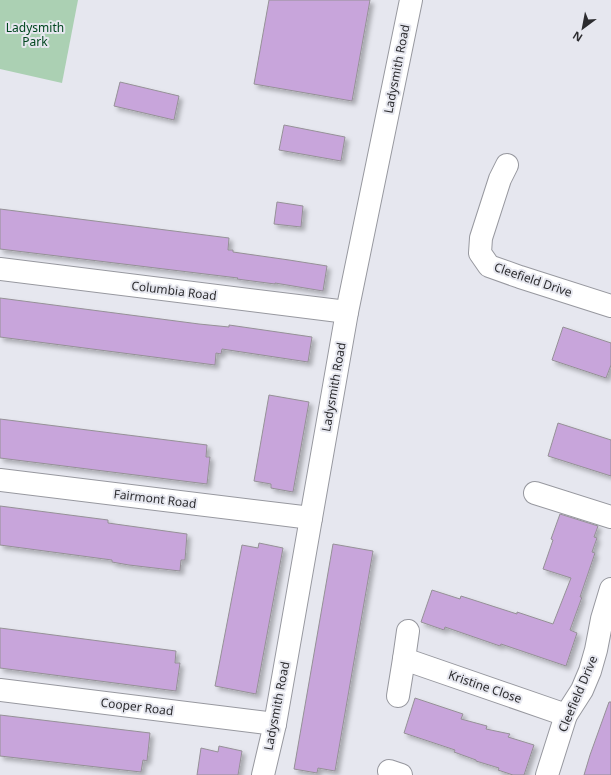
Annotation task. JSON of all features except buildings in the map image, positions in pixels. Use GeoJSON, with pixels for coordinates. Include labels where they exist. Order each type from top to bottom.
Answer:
{"type":"FeatureCollection","features":[{"type":"Feature","properties":{"kind":"street","name":"Ladysmith Road"},"geometry":{"type":"LineString","coordinates":[[263,775],[275,724],[347,312],[411,0]]}},
{"type":"Feature","properties":{"kind":"street","name":"Cleefield Drive"},"geometry":{"type":"LineString","coordinates":[[507,165],[500,179],[481,238],[480,253],[489,266],[611,306]]}},
{"type":"Feature","properties":{"kind":"street","name":"Columbia Road"},"geometry":{"type":"LineString","coordinates":[[0,269],[347,312]]}},
{"type":"Feature","properties":{"kind":"street","name":"Fairmont Road"},"geometry":{"type":"LineString","coordinates":[[0,480],[311,518]]}},
{"type":"Feature","properties":{"kind":"street"},"geometry":{"type":"LineString","coordinates":[[535,493],[611,517]]}},
{"type":"Feature","properties":{"kind":"street","name":"Cleefield Drive"},"geometry":{"type":"LineString","coordinates":[[548,775],[566,715],[582,690],[590,671],[602,619],[611,589]]}},
{"type":"Feature","properties":{"kind":"street"},"geometry":{"type":"LineString","coordinates":[[398,696],[408,631]]}},
{"type":"Feature","properties":{"kind":"street","name":"Kristine Close"},"geometry":{"type":"LineString","coordinates":[[404,660],[566,715]]}},
{"type":"Feature","properties":{"kind":"street","name":"Cooper Road"},"geometry":{"type":"LineString","coordinates":[[0,690],[275,724]]}},
{"type":"Feature","properties":{"kind":"green space","name":"Ladysmith Park"},"geometry":{"type":"Polygon","coordinates":[[[0,0],[78,0],[62,83],[0,69],[0,0]]]}}]}
